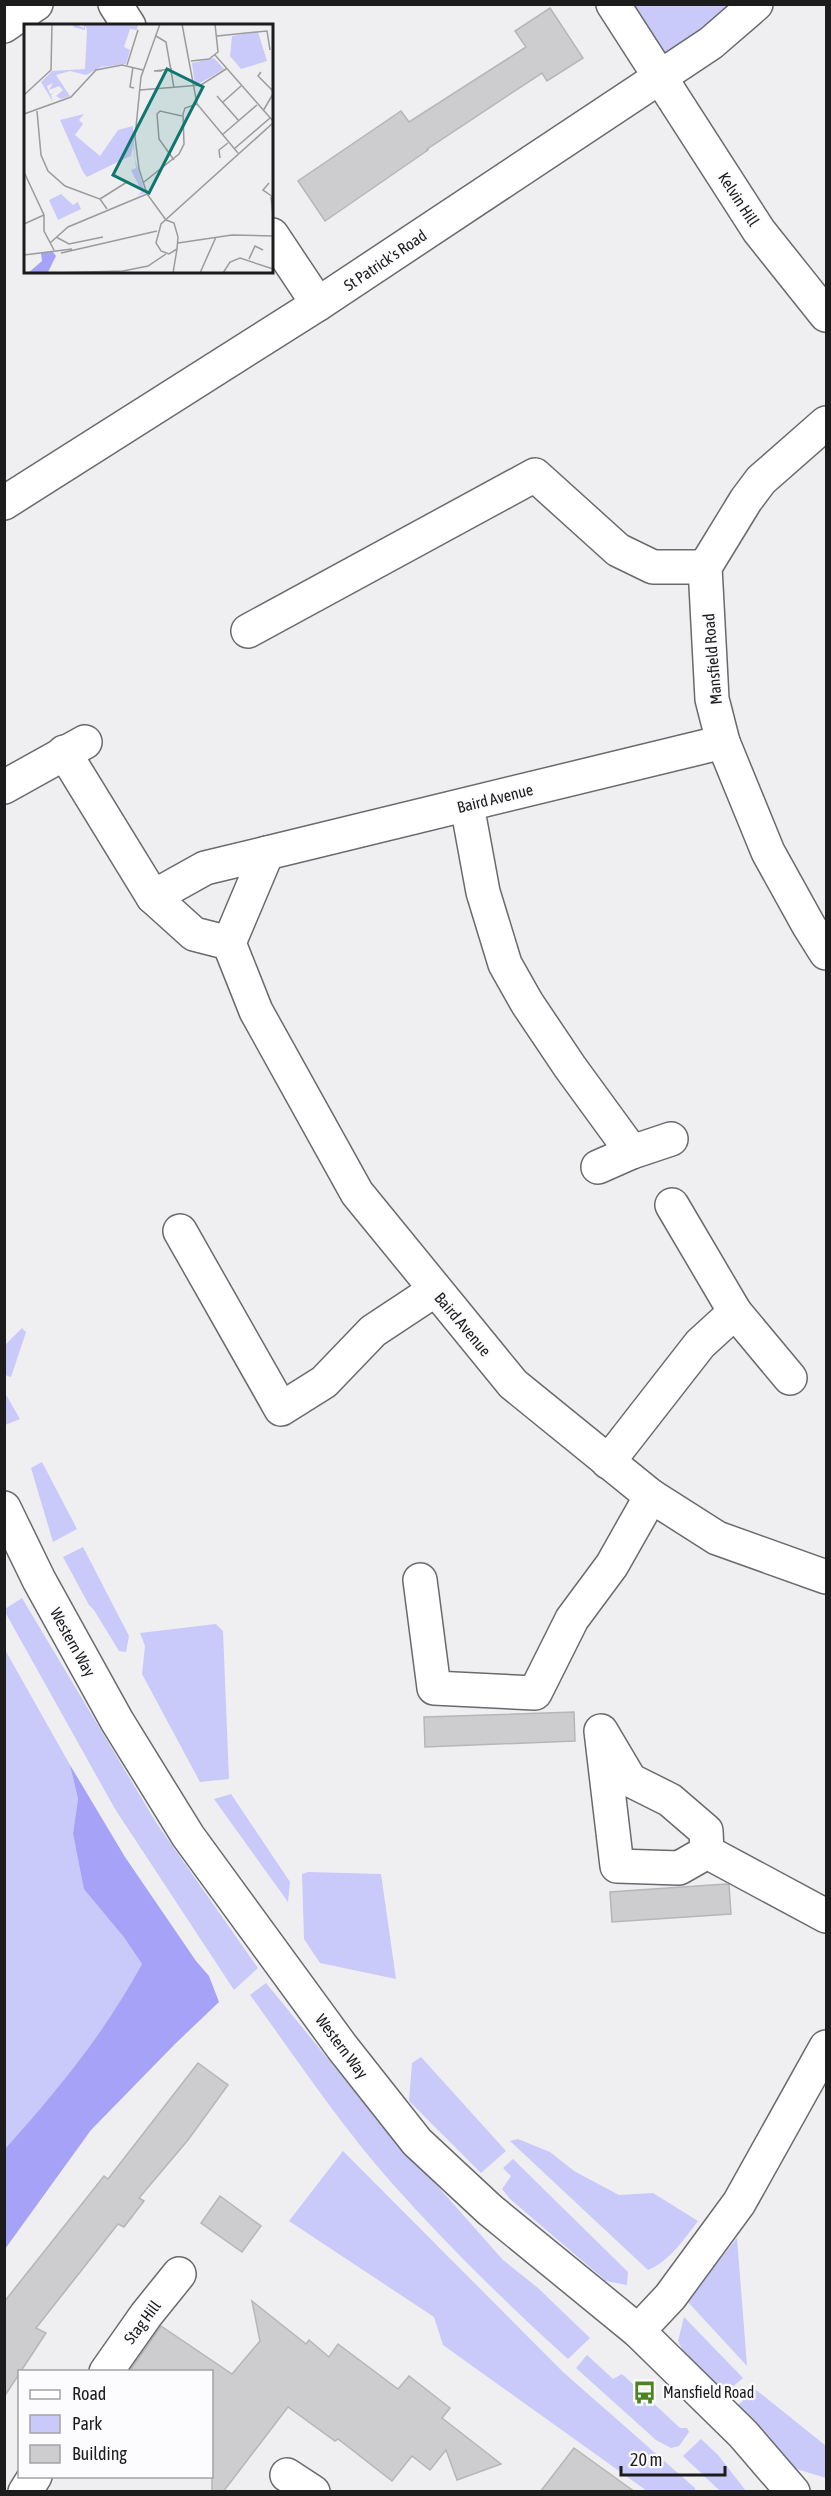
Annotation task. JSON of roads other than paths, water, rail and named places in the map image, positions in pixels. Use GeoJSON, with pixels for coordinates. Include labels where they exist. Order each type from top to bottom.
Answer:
{"type":"FeatureCollection","features":[{"type":"Feature","properties":{"kind":"street"},"geometry":{"type":"LineString","coordinates":[[4,26],[36,4]]}},
{"type":"Feature","properties":{"kind":"street"},"geometry":{"type":"LineString","coordinates":[[115,4],[128,24]]}},
{"type":"Feature","properties":{"kind":"street","name":"Kelvin Hill"},"geometry":{"type":"LineString","coordinates":[[613,4],[759,231],[826,315]]}},
{"type":"Feature","properties":{"kind":"street","name":"St Patrick's Road"},"geometry":{"type":"LineString","coordinates":[[4,503],[318,304],[711,43],[756,4]]}},
{"type":"Feature","properties":{"kind":"street"},"geometry":{"type":"LineString","coordinates":[[273,236],[318,304]]}},
{"type":"Feature","properties":{"kind":"street"},"geometry":{"type":"LineString","coordinates":[[248,631],[535,475],[618,550],[653,567],[705,567],[761,480],[826,423]]}},
{"type":"Feature","properties":{"kind":"street","name":"Mansfield Road"},"geometry":{"type":"LineString","coordinates":[[705,567],[712,699],[723,742],[768,852],[826,953]]}},
{"type":"Feature","properties":{"kind":"street","name":"Baird Avenue"},"geometry":{"type":"LineString","coordinates":[[153,897],[205,868],[723,742]]}},
{"type":"Feature","properties":{"kind":"street"},"geometry":{"type":"LineString","coordinates":[[4,787],[75,747],[153,897],[194,934],[229,943],[267,853]]}},
{"type":"Feature","properties":{"kind":"street"},"geometry":{"type":"LineString","coordinates":[[467,805],[483,892],[505,964],[527,1003],[570,1067],[632,1152]]}},
{"type":"Feature","properties":{"kind":"street","name":"Baird Avenue"},"geometry":{"type":"LineString","coordinates":[[229,943],[256,1011],[357,1193],[513,1384],[651,1496],[717,1538],[826,1577]]}},
{"type":"Feature","properties":{"kind":"street"},"geometry":{"type":"LineString","coordinates":[[598,1167],[632,1152],[671,1139]]}},
{"type":"Feature","properties":{"kind":"street"},"geometry":{"type":"LineString","coordinates":[[672,1204],[735,1312],[790,1378]]}},
{"type":"Feature","properties":{"kind":"street"},"geometry":{"type":"LineString","coordinates":[[180,1231],[281,1409],[324,1382],[373,1331],[435,1290]]}},
{"type":"Feature","properties":{"kind":"street"},"geometry":{"type":"LineString","coordinates":[[609,1462],[700,1344],[735,1312]]}},
{"type":"Feature","properties":{"kind":"street"},"geometry":{"type":"LineString","coordinates":[[420,1580],[434,1688],[535,1693],[572,1619],[612,1565],[651,1496]]}},
{"type":"Feature","properties":{"kind":"street","name":"Western Way"},"geometry":{"type":"LineString","coordinates":[[4,1508],[39,1580],[112,1711],[188,1836],[342,2047],[417,2142],[490,2210],[638,2331],[742,2434],[794,2492]]}},
{"type":"Feature","properties":{"kind":"street"},"geometry":{"type":"LineString","coordinates":[[707,1852],[826,1916]]}},
{"type":"Feature","properties":{"kind":"street"},"geometry":{"type":"LineString","coordinates":[[638,2331],[670,2297],[739,2203],[826,2047]]}},
{"type":"Feature","properties":{"kind":"street","name":"Stag Hill"},"geometry":{"type":"LineString","coordinates":[[107,2370],[146,2315],[179,2274]]}},
{"type":"Feature","properties":{"kind":"street"},"geometry":{"type":"LineString","coordinates":[[25,2492],[34,2478]]}},
{"type":"Feature","properties":{"kind":"place","name":"Mansfield Road"},"geometry":{"type":"Point","coordinates":[645,2392]}}]}
